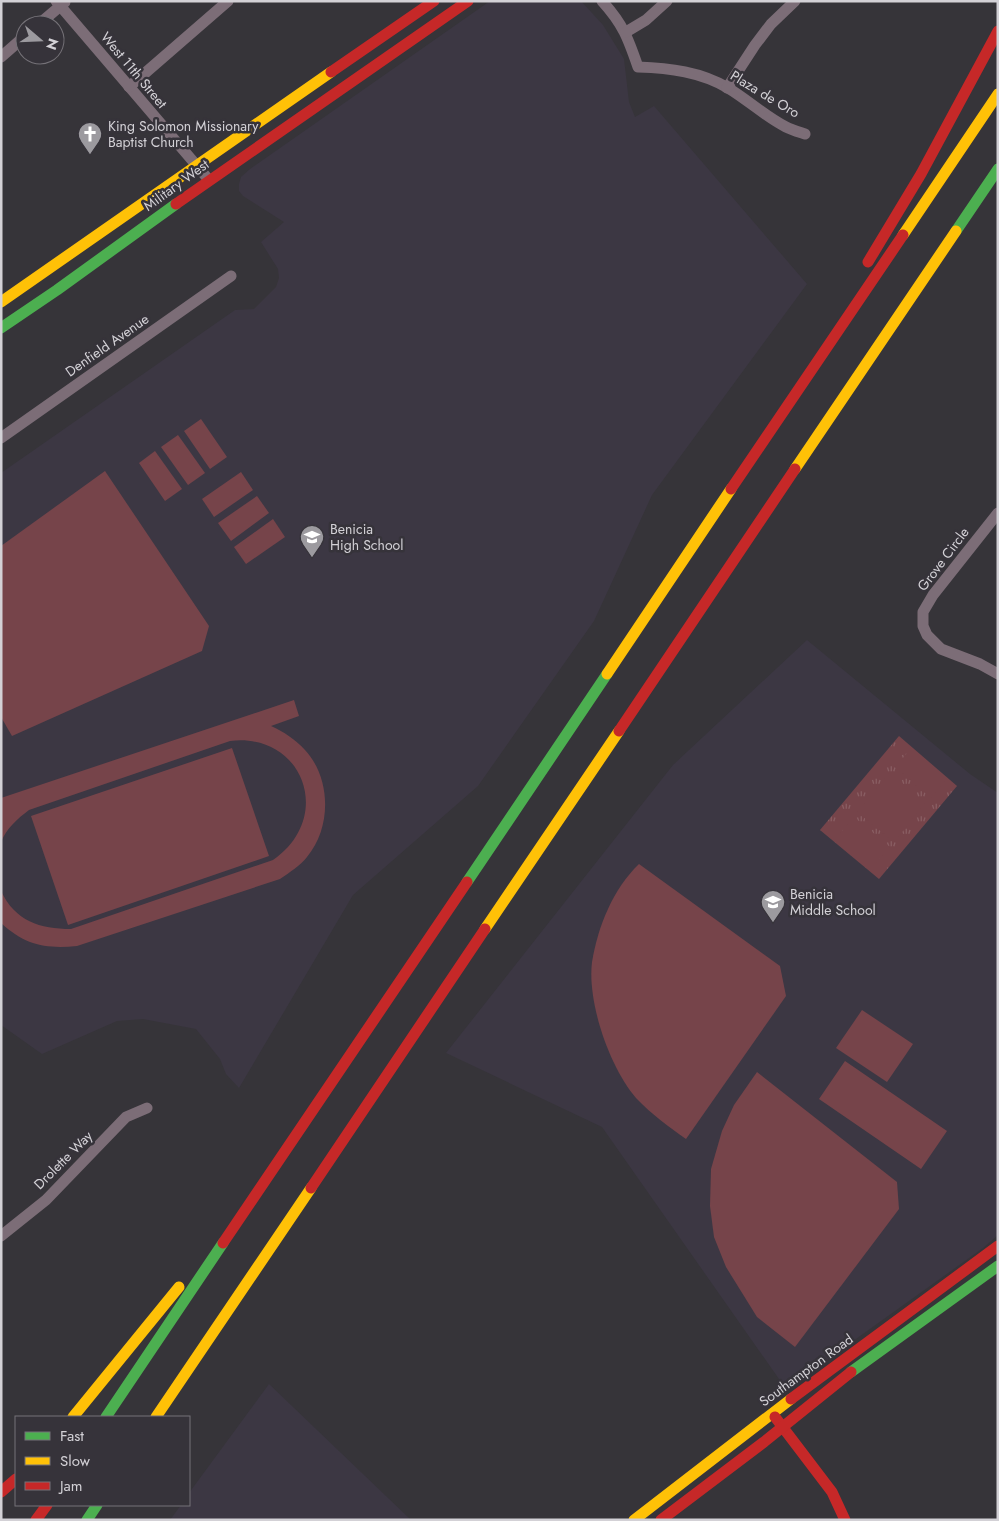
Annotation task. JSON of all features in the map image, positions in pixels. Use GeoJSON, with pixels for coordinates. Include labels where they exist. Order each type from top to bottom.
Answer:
{"type":"FeatureCollection","features":[{"type":"Feature","properties":{"kind":"main road","name":"Military West"},"geometry":{"type":"LineString","coordinates":[[1,302],[434,1]]}},
{"type":"Feature","properties":{"kind":"main road","name":"Military West"},"geometry":{"type":"LineString","coordinates":[[1,328],[57,290],[208,180],[468,1]]}},
{"type":"Feature","properties":{"kind":"main road"},"geometry":{"type":"LineString","coordinates":[[864,269],[921,174],[998,31]]}},
{"type":"Feature","properties":{"kind":"main road"},"geometry":{"type":"LineString","coordinates":[[107,1416],[998,94]]}},
{"type":"Feature","properties":{"kind":"main road"},"geometry":{"type":"LineString","coordinates":[[157,1416],[998,169]]}},
{"type":"Feature","properties":{"kind":"main road"},"geometry":{"type":"LineString","coordinates":[[784,411],[838,311]]}},
{"type":"Feature","properties":{"kind":"main road"},"geometry":{"type":"LineString","coordinates":[[74,1416],[187,1276],[249,1205]]}},
{"type":"Feature","properties":{"kind":"main road","name":"Southampton Road"},"geometry":{"type":"LineString","coordinates":[[634,1520],[772,1413],[998,1246]]}},
{"type":"Feature","properties":{"kind":"main road","name":"Southampton Road"},"geometry":{"type":"LineString","coordinates":[[661,1520],[764,1442],[782,1426],[998,1266]]}},
{"type":"Feature","properties":{"kind":"main road"},"geometry":{"type":"LineString","coordinates":[[772,1413],[832,1492],[845,1520]]}},
{"type":"Feature","properties":{"kind":"main road"},"geometry":{"type":"LineString","coordinates":[[1,1492],[15,1480]]}},
{"type":"Feature","properties":{"kind":"main road"},"geometry":{"type":"LineString","coordinates":[[36,1520],[45,1506]]}},
{"type":"Feature","properties":{"kind":"street"},"geometry":{"type":"LineString","coordinates":[[129,87],[228,1]]}},
{"type":"Feature","properties":{"kind":"street","name":"Plaza de Oro"},"geometry":{"type":"LineString","coordinates":[[602,1],[614,14],[626,32],[638,67],[690,72],[727,88],[786,127],[805,134]]}},
{"type":"Feature","properties":{"kind":"street"},"geometry":{"type":"LineString","coordinates":[[626,32],[646,20],[667,1]]}},
{"type":"Feature","properties":{"kind":"street"},"geometry":{"type":"LineString","coordinates":[[727,88],[771,24],[796,1]]}},
{"type":"Feature","properties":{"kind":"street"},"geometry":{"type":"LineString","coordinates":[[48,15],[60,3]]}},
{"type":"Feature","properties":{"kind":"street","name":"West 11th Street"},"geometry":{"type":"LineString","coordinates":[[60,3],[208,180]]}},
{"type":"Feature","properties":{"kind":"street"},"geometry":{"type":"LineString","coordinates":[[1,57],[15,45]]}},
{"type":"Feature","properties":{"kind":"street","name":"Denfield Avenue"},"geometry":{"type":"LineString","coordinates":[[1,438],[231,276]]}},
{"type":"Feature","properties":{"kind":"street","name":"Grove Circle"},"geometry":{"type":"LineString","coordinates":[[998,513],[932,595],[924,612],[923,626],[927,634],[941,649],[980,664],[998,674]]}},
{"type":"Feature","properties":{"kind":"street","name":"Drolette Way"},"geometry":{"type":"LineString","coordinates":[[1,1236],[46,1200],[126,1117],[147,1108]]}},
{"type":"Feature","properties":{"kind":"shaded area","name":"Benicia High School"},"geometry":{"type":"Polygon","coordinates":[[[490,1],[581,1],[603,25],[624,59],[629,102],[635,117],[654,106],[807,284],[652,495],[594,621],[478,786],[353,895],[239,1088],[226,1074],[220,1059],[196,1029],[143,1019],[117,1021],[42,1054],[1,1025],[1,473],[235,310],[254,309],[276,287],[279,278],[278,269],[261,242],[284,222],[243,196],[239,191],[241,177],[490,1]]]}},
{"type":"Feature","properties":{"kind":"shaded area","name":"Benicia Middle School"},"geometry":{"type":"Polygon","coordinates":[[[807,640],[970,774],[998,793],[998,1235],[983,1248],[786,1389],[602,1127],[446,1053],[673,765],[807,640]]]}},
{"type":"Feature","properties":{"kind":"shaded area"},"geometry":{"type":"Polygon","coordinates":[[[269,1384],[411,1520],[170,1520],[180,1506],[190,1506],[190,1492],[269,1384]]]}},
{"type":"Feature","properties":{"kind":"green space"},"geometry":{"type":"Polygon","coordinates":[[[201,419],[227,457],[210,469],[184,431],[201,419]]]}},
{"type":"Feature","properties":{"kind":"green space"},"geometry":{"type":"Polygon","coordinates":[[[178,435],[205,473],[188,485],[161,447],[178,435]]]}},
{"type":"Feature","properties":{"kind":"green space"},"geometry":{"type":"Polygon","coordinates":[[[155,451],[182,489],[165,501],[139,463],[155,451]]]}},
{"type":"Feature","properties":{"kind":"green space"},"geometry":{"type":"Polygon","coordinates":[[[105,471],[209,626],[202,651],[12,736],[1,717],[1,546],[105,471]]]}},
{"type":"Feature","properties":{"kind":"green space"},"geometry":{"type":"Polygon","coordinates":[[[241,472],[253,490],[214,517],[202,499],[241,472]]]}},
{"type":"Feature","properties":{"kind":"green space"},"geometry":{"type":"Polygon","coordinates":[[[257,496],[269,513],[231,541],[218,523],[257,496]]]}},
{"type":"Feature","properties":{"kind":"green space"},"geometry":{"type":"Polygon","coordinates":[[[273,519],[285,537],[246,564],[234,547],[273,519]]]}},
{"type":"Feature","properties":{"kind":"green space"},"geometry":{"type":"Polygon","coordinates":[[[294,700],[299,716],[271,726],[297,742],[314,761],[324,788],[325,803],[321,832],[315,845],[295,869],[280,879],[77,946],[55,947],[36,944],[18,936],[1,923],[1,891],[13,910],[30,921],[49,927],[71,929],[273,860],[292,842],[303,822],[306,801],[302,781],[292,763],[276,750],[255,742],[230,741],[29,810],[6,832],[1,842],[1,798],[294,700]]]}},
{"type":"Feature","properties":{"kind":"green space"},"geometry":{"type":"Polygon","coordinates":[[[899,736],[957,786],[879,879],[820,830],[899,736]]]}},
{"type":"Feature","properties":{"kind":"green space"},"geometry":{"type":"Polygon","coordinates":[[[232,748],[269,856],[68,925],[31,816],[232,748]]]}},
{"type":"Feature","properties":{"kind":"green space"},"geometry":{"type":"Polygon","coordinates":[[[909,751],[945,781],[931,798],[895,767],[909,751]]]}},
{"type":"Feature","properties":{"kind":"green space"},"geometry":{"type":"Polygon","coordinates":[[[889,773],[925,803],[912,819],[876,789],[889,773]]]}},
{"type":"Feature","properties":{"kind":"green space"},"geometry":{"type":"Polygon","coordinates":[[[871,796],[907,826],[894,842],[857,812],[871,796]]]}},
{"type":"Feature","properties":{"kind":"green space"},"geometry":{"type":"Polygon","coordinates":[[[854,817],[890,847],[876,863],[840,833],[854,817]]]}},
{"type":"Feature","properties":{"kind":"green space"},"geometry":{"type":"Polygon","coordinates":[[[639,864],[780,966],[786,996],[686,1139],[648,1109],[626,1085],[609,1053],[602,1034],[593,996],[592,962],[598,935],[614,897],[639,864]]]}},
{"type":"Feature","properties":{"kind":"green space"},"geometry":{"type":"Polygon","coordinates":[[[862,1010],[913,1044],[887,1082],[836,1048],[862,1010]]]}},
{"type":"Feature","properties":{"kind":"green space"},"geometry":{"type":"Polygon","coordinates":[[[845,1061],[947,1131],[921,1169],[819,1099],[845,1061]]]}},
{"type":"Feature","properties":{"kind":"green space"},"geometry":{"type":"Polygon","coordinates":[[[757,1072],[897,1182],[899,1209],[795,1347],[757,1317],[726,1267],[714,1237],[710,1206],[711,1169],[722,1131],[734,1105],[757,1072]]]}},
{"type":"Feature","properties":{"kind":"traffic: fast"},"geometry":{"type":"LineString","coordinates":[[956,231],[998,169]]}},
{"type":"Feature","properties":{"kind":"traffic: fast"},"geometry":{"type":"LineString","coordinates":[[1,328],[176,204]]}},
{"type":"Feature","properties":{"kind":"traffic: fast"},"geometry":{"type":"LineString","coordinates":[[467,882],[607,674]]}},
{"type":"Feature","properties":{"kind":"traffic: fast"},"geometry":{"type":"LineString","coordinates":[[107,1416],[223,1243]]}},
{"type":"Feature","properties":{"kind":"traffic: fast"},"geometry":{"type":"LineString","coordinates":[[851,1372],[998,1266]]}},
{"type":"Feature","properties":{"kind":"traffic: fast"},"geometry":{"type":"LineString","coordinates":[[87,1520],[96,1506]]}},
{"type":"Feature","properties":{"kind":"traffic: slow"},"geometry":{"type":"LineString","coordinates":[[1,302],[331,72]]}},
{"type":"Feature","properties":{"kind":"traffic: slow"},"geometry":{"type":"LineString","coordinates":[[903,235],[998,94]]}},
{"type":"Feature","properties":{"kind":"traffic: slow"},"geometry":{"type":"LineString","coordinates":[[795,469],[956,231]]}},
{"type":"Feature","properties":{"kind":"traffic: slow"},"geometry":{"type":"LineString","coordinates":[[607,674],[731,489]]}},
{"type":"Feature","properties":{"kind":"traffic: slow"},"geometry":{"type":"LineString","coordinates":[[485,929],[619,731]]}},
{"type":"Feature","properties":{"kind":"traffic: slow"},"geometry":{"type":"LineString","coordinates":[[157,1416],[311,1188]]}},
{"type":"Feature","properties":{"kind":"traffic: slow"},"geometry":{"type":"LineString","coordinates":[[74,1416],[179,1287]]}},
{"type":"Feature","properties":{"kind":"traffic: slow"},"geometry":{"type":"LineString","coordinates":[[634,1520],[791,1399]]}},
{"type":"Feature","properties":{"kind":"traffic: jam"},"geometry":{"type":"LineString","coordinates":[[331,72],[434,1]]}},
{"type":"Feature","properties":{"kind":"traffic: jam"},"geometry":{"type":"LineString","coordinates":[[176,204],[468,1]]}},
{"type":"Feature","properties":{"kind":"traffic: jam"},"geometry":{"type":"LineString","coordinates":[[868,262],[921,174],[998,31]]}},
{"type":"Feature","properties":{"kind":"traffic: jam"},"geometry":{"type":"LineString","coordinates":[[731,489],[903,235]]}},
{"type":"Feature","properties":{"kind":"traffic: jam"},"geometry":{"type":"LineString","coordinates":[[619,731],[795,469]]}},
{"type":"Feature","properties":{"kind":"traffic: jam"},"geometry":{"type":"LineString","coordinates":[[223,1243],[467,882]]}},
{"type":"Feature","properties":{"kind":"traffic: jam"},"geometry":{"type":"LineString","coordinates":[[311,1188],[485,929]]}},
{"type":"Feature","properties":{"kind":"traffic: jam"},"geometry":{"type":"LineString","coordinates":[[791,1399],[998,1246]]}},
{"type":"Feature","properties":{"kind":"traffic: jam"},"geometry":{"type":"LineString","coordinates":[[661,1520],[764,1442],[851,1372]]}},
{"type":"Feature","properties":{"kind":"traffic: jam"},"geometry":{"type":"LineString","coordinates":[[775,1417],[832,1492],[845,1520]]}},
{"type":"Feature","properties":{"kind":"traffic: jam"},"geometry":{"type":"LineString","coordinates":[[1,1492],[15,1480]]}},
{"type":"Feature","properties":{"kind":"traffic: jam"},"geometry":{"type":"LineString","coordinates":[[36,1520],[46,1506]]}},
{"type":"Feature","properties":{"kind":"place","name":"King Solomon Missionary Baptist Church"},"geometry":{"type":"Point","coordinates":[90,155]}},
{"type":"Feature","properties":{"kind":"place","name":"Benicia High School"},"geometry":{"type":"Point","coordinates":[312,558]}},
{"type":"Feature","properties":{"kind":"place","name":"Benicia Middle School"},"geometry":{"type":"Point","coordinates":[773,923]}}]}
